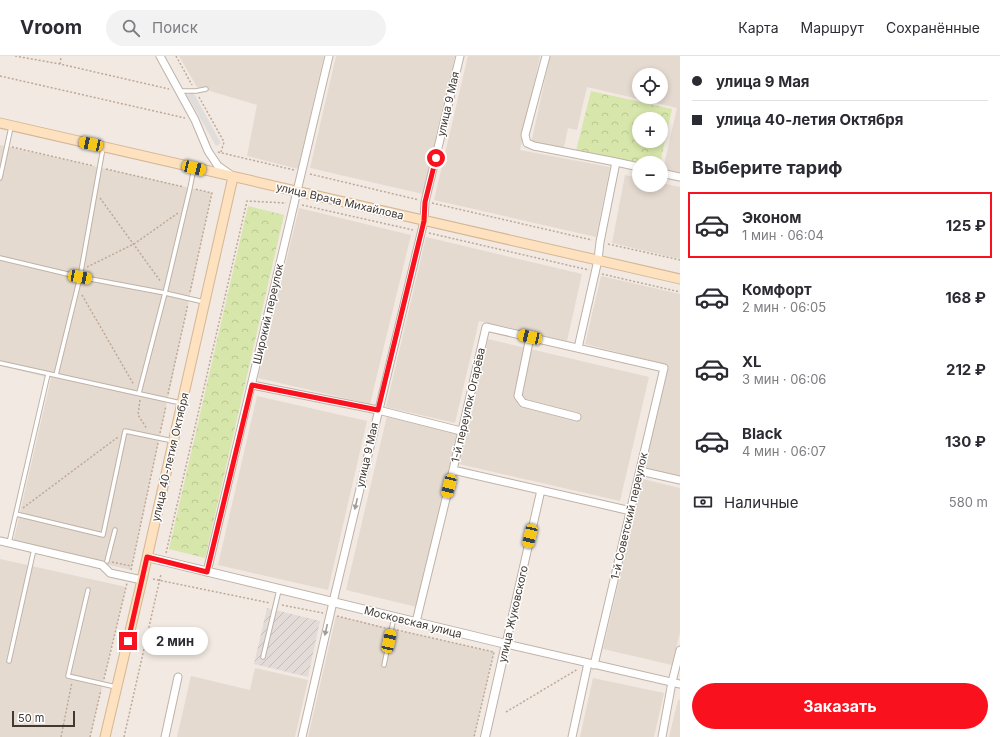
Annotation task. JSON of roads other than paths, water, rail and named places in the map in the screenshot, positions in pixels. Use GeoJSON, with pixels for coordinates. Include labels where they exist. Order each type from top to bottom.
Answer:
{"type":"FeatureCollection","features":[{"type":"Feature","properties":{"kind":"main road","name":"улица Врача Михайлова"},"geometry":{"type":"LineString","coordinates":[[0,124],[680,279]]}},
{"type":"Feature","properties":{"kind":"main road","name":"улица 40-летия Октября"},"geometry":{"type":"LineString","coordinates":[[105,737],[174,441],[233,177]]}},
{"type":"Feature","properties":{"kind":"street"},"geometry":{"type":"LineString","coordinates":[[160,56],[195,120],[208,151],[218,166],[233,177]]}},
{"type":"Feature","properties":{"kind":"street","name":"Широкий переулок"},"geometry":{"type":"LineString","coordinates":[[207,572],[329,56]]}},
{"type":"Feature","properties":{"kind":"street","name":"улица 9 Мая"},"geometry":{"type":"LineString","coordinates":[[302,737],[333,615],[332,602],[424,221],[425,202],[460,56]]}},
{"type":"Feature","properties":{"kind":"street"},"geometry":{"type":"LineString","coordinates":[[546,56],[525,135],[527,143],[534,146],[632,165]]}},
{"type":"Feature","properties":{"kind":"street"},"geometry":{"type":"LineString","coordinates":[[577,417],[523,403],[518,396],[530,337],[578,348],[598,260],[600,242],[616,162]]}},
{"type":"Feature","properties":{"kind":"street"},"geometry":{"type":"LineString","coordinates":[[668,174],[680,177]]}},
{"type":"Feature","properties":{"kind":"street","name":"1-й переулок Огарёва"},"geometry":{"type":"LineString","coordinates":[[416,622],[486,327],[530,337]]}},
{"type":"Feature","properties":{"kind":"street","name":"1-й Советский переулок"},"geometry":{"type":"LineString","coordinates":[[572,737],[631,511],[664,368],[578,348]]}},
{"type":"Feature","properties":{"kind":"street"},"geometry":{"type":"LineString","coordinates":[[252,385],[378,410],[462,431]]}},
{"type":"Feature","properties":{"kind":"street"},"geometry":{"type":"LineString","coordinates":[[453,470],[631,511]]}},
{"type":"Feature","properties":{"kind":"street"},"geometry":{"type":"LineString","coordinates":[[640,470],[680,480]]}},
{"type":"Feature","properties":{"kind":"street","name":"улица Жуковского"},"geometry":{"type":"LineString","coordinates":[[485,737],[541,490]]}},
{"type":"Feature","properties":{"kind":"street"},"geometry":{"type":"LineString","coordinates":[[0,541],[102,565],[110,572],[142,580]]}},
{"type":"Feature","properties":{"kind":"street","name":"Московская улица"},"geometry":{"type":"LineString","coordinates":[[147,557],[506,644],[680,684]]}},
{"type":"Feature","properties":{"kind":"street"},"geometry":{"type":"LineString","coordinates":[[662,737],[672,682],[680,650]]}},
{"type":"Feature","properties":{"kind":"street"},"geometry":{"type":"LineString","coordinates":[[165,737],[178,677]]}},
{"type":"Feature","properties":{"kind":"lane"},"geometry":{"type":"LineString","coordinates":[[179,91],[196,91],[206,89]]}},
{"type":"Feature","properties":{"kind":"lane"},"geometry":{"type":"LineString","coordinates":[[0,178],[12,126]]}},
{"type":"Feature","properties":{"kind":"lane"},"geometry":{"type":"LineString","coordinates":[[56,375],[80,277],[103,147]]}},
{"type":"Feature","properties":{"kind":"lane"},"geometry":{"type":"LineString","coordinates":[[140,394],[186,207],[194,168]]}},
{"type":"Feature","properties":{"kind":"lane"},"geometry":{"type":"LineString","coordinates":[[0,258],[80,277],[205,302]]}},
{"type":"Feature","properties":{"kind":"lane"},"geometry":{"type":"LineString","coordinates":[[0,363],[182,403]]}},
{"type":"Feature","properties":{"kind":"lane"},"geometry":{"type":"LineString","coordinates":[[9,543],[48,374]]}},
{"type":"Feature","properties":{"kind":"lane"},"geometry":{"type":"LineString","coordinates":[[16,514],[103,535],[125,431],[174,441]]}},
{"type":"Feature","properties":{"kind":"lane"},"geometry":{"type":"LineString","coordinates":[[107,561],[115,530]]}},
{"type":"Feature","properties":{"kind":"lane"},"geometry":{"type":"LineString","coordinates":[[9,661],[34,549]]}},
{"type":"Feature","properties":{"kind":"lane"},"geometry":{"type":"LineString","coordinates":[[263,657],[279,589]]}},
{"type":"Feature","properties":{"kind":"lane"},"geometry":{"type":"LineString","coordinates":[[88,590],[68,676],[117,687]]}},
{"type":"Feature","properties":{"kind":"lane"},"geometry":{"type":"LineString","coordinates":[[384,665],[394,617]]}}]}
